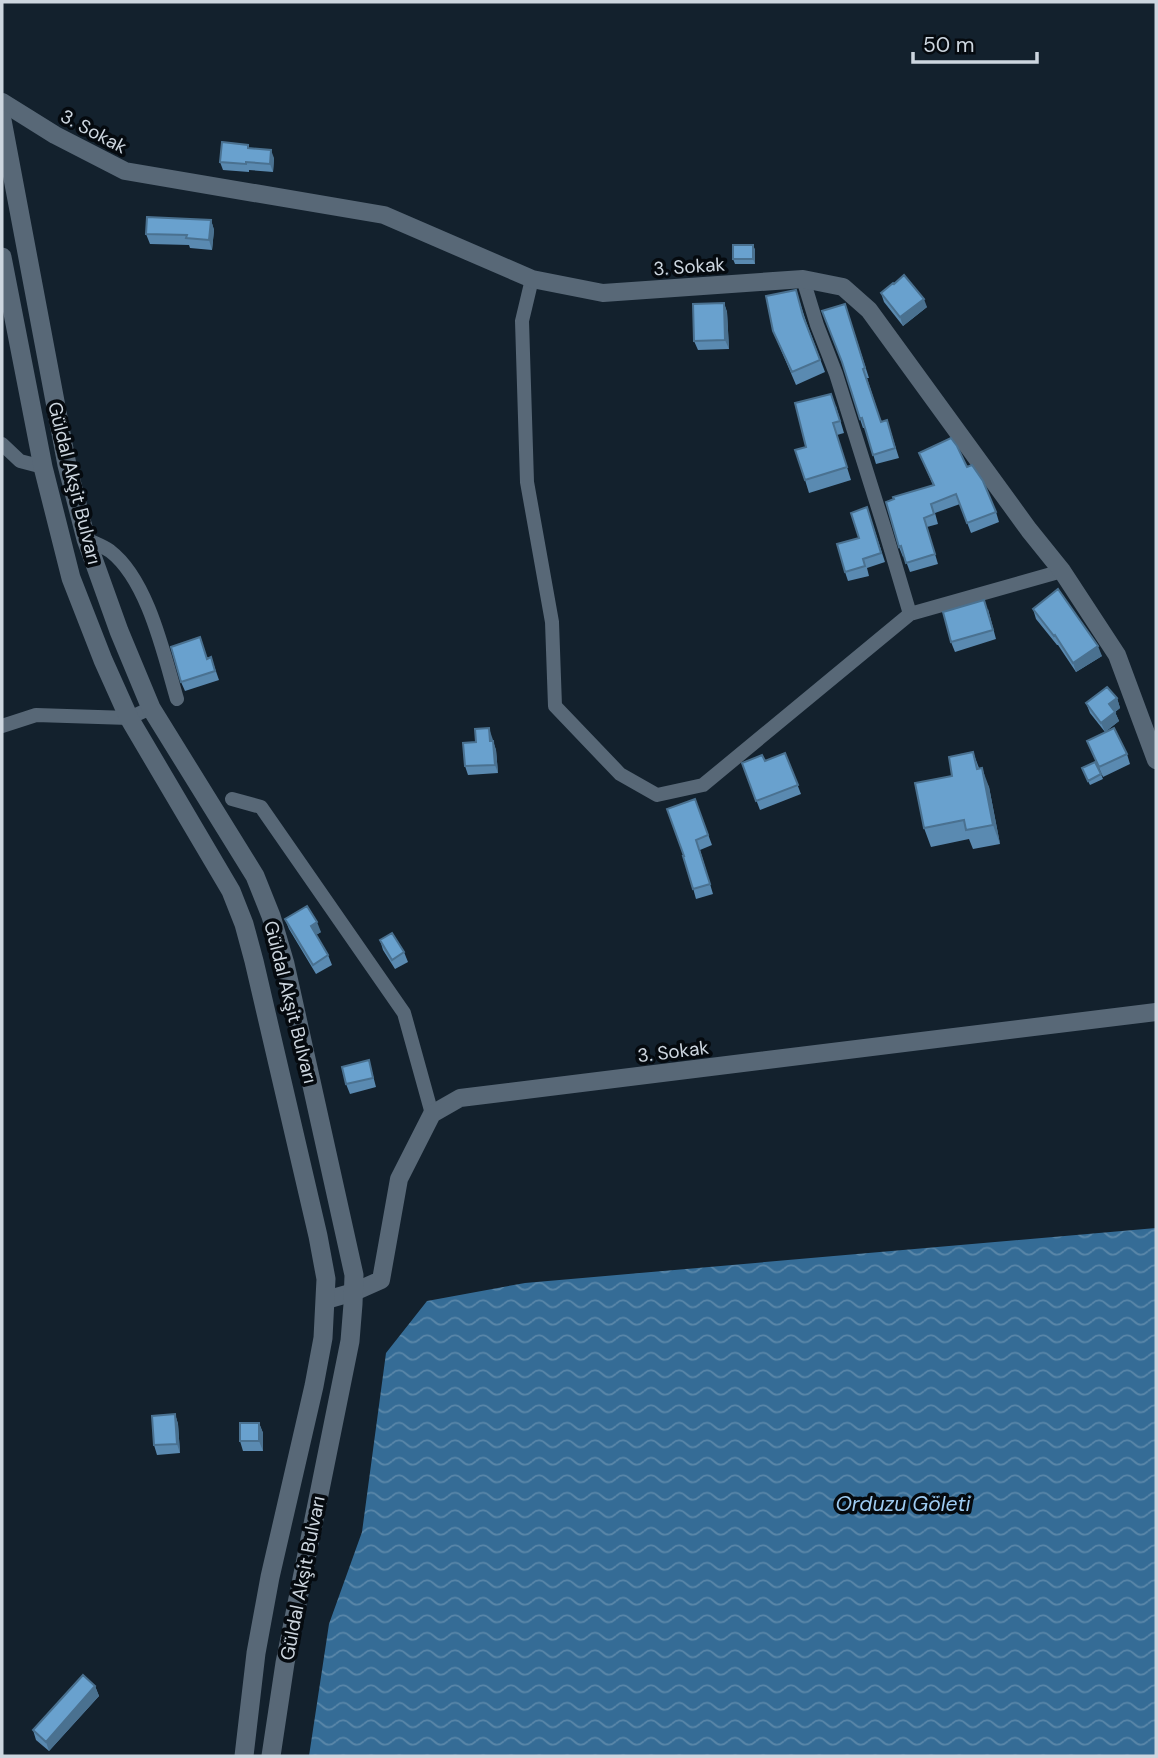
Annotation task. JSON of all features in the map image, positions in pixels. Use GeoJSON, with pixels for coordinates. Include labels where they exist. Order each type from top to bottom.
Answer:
{"type":"FeatureCollection","features":[{"type":"Feature","properties":{"kind":"main road","name":"Güldal Akşit Bulvarı"},"geometry":{"type":"LineString","coordinates":[[2,120],[66,465],[86,539],[119,631],[152,708],[255,876],[271,916],[285,964],[354,1275],[350,1341],[285,1663],[271,1756]]}},
{"type":"Feature","properties":{"kind":"main road","name":"Güldal Akşit Bulvarı"},"geometry":{"type":"LineString","coordinates":[[2,257],[43,467],[72,578],[129,719],[231,891],[244,924],[326,1279],[323,1338],[270,1577],[256,1653],[244,1756]]}},
{"type":"Feature","properties":{"kind":"street","name":"3. Sokak"},"geometry":{"type":"LineString","coordinates":[[2,102],[55,135],[125,171],[384,215],[532,279],[603,293],[803,279],[843,287],[869,310],[1029,530],[1062,571],[1117,655],[1156,760]]}},
{"type":"Feature","properties":{"kind":"street"},"geometry":{"type":"LineString","coordinates":[[532,279],[522,321],[527,482],[552,622],[555,706],[620,774],[657,795],[703,785],[909,614],[1062,571]]}},
{"type":"Feature","properties":{"kind":"street"},"geometry":{"type":"LineString","coordinates":[[803,279],[836,374],[909,614]]}},
{"type":"Feature","properties":{"kind":"street"},"geometry":{"type":"LineString","coordinates":[[2,444],[20,461],[43,467]]}},
{"type":"Feature","properties":{"kind":"street"},"geometry":{"type":"LineString","coordinates":[[86,539],[109,550],[125,565],[152,613],[177,699]]}},
{"type":"Feature","properties":{"kind":"street"},"geometry":{"type":"LineString","coordinates":[[2,726],[36,715],[129,719],[152,708]]}},
{"type":"Feature","properties":{"kind":"street"},"geometry":{"type":"LineString","coordinates":[[232,799],[261,807],[404,1013],[432,1114],[399,1179],[382,1280],[326,1300]]}},
{"type":"Feature","properties":{"kind":"street","name":"3. Sokak"},"geometry":{"type":"LineString","coordinates":[[432,1114],[460,1098],[1156,1012]]}},
{"type":"Feature","properties":{"kind":"water","name":"Orduzu Göleti"},"geometry":{"type":"Polygon","coordinates":[[[1156,1228],[1156,1756],[309,1756],[329,1624],[362,1532],[386,1353],[427,1301],[525,1283],[1156,1228]]]}},
{"type":"Feature","properties":{"kind":"building"},"geometry":{"type":"Polygon","coordinates":[[[222,142],[271,150],[270,164],[220,162],[222,142]]]}},
{"type":"Feature","properties":{"kind":"building"},"geometry":{"type":"Polygon","coordinates":[[[147,217],[211,220],[209,240],[186,238],[187,235],[146,234],[147,217]]]}},
{"type":"Feature","properties":{"kind":"building"},"geometry":{"type":"Polygon","coordinates":[[[733,245],[753,245],[753,259],[733,259],[733,245]]]}},
{"type":"Feature","properties":{"kind":"building"},"geometry":{"type":"Polygon","coordinates":[[[904,275],[924,299],[900,317],[881,293],[904,275]]]}},
{"type":"Feature","properties":{"kind":"building"},"geometry":{"type":"Polygon","coordinates":[[[796,290],[820,360],[792,372],[773,331],[766,296],[796,290]]]}},
{"type":"Feature","properties":{"kind":"building"},"geometry":{"type":"Polygon","coordinates":[[[724,303],[725,340],[694,341],[693,304],[724,303]]]}},
{"type":"Feature","properties":{"kind":"building"},"geometry":{"type":"Polygon","coordinates":[[[845,304],[881,422],[887,420],[895,448],[873,455],[822,311],[845,304]]]}},
{"type":"Feature","properties":{"kind":"building"},"geometry":{"type":"Polygon","coordinates":[[[831,394],[840,421],[833,423],[847,467],[805,480],[795,450],[806,447],[795,403],[831,394]]]}},
{"type":"Feature","properties":{"kind":"building"},"geometry":{"type":"Polygon","coordinates":[[[951,438],[967,467],[972,465],[983,481],[996,512],[967,523],[956,494],[931,504],[934,514],[924,518],[935,554],[906,563],[886,502],[894,499],[893,497],[934,485],[919,453],[951,438]]]}},
{"type":"Feature","properties":{"kind":"building"},"geometry":{"type":"Polygon","coordinates":[[[867,507],[881,553],[863,559],[865,566],[845,572],[837,544],[859,538],[851,513],[867,507]]]}},
{"type":"Feature","properties":{"kind":"building"},"geometry":{"type":"Polygon","coordinates":[[[1058,589],[1098,646],[1073,663],[1055,635],[1033,609],[1058,589]]]}},
{"type":"Feature","properties":{"kind":"building"},"geometry":{"type":"Polygon","coordinates":[[[984,600],[993,630],[951,642],[943,612],[984,600]]]}},
{"type":"Feature","properties":{"kind":"building"},"geometry":{"type":"Polygon","coordinates":[[[200,637],[207,659],[211,657],[215,671],[181,682],[171,647],[200,637]]]}},
{"type":"Feature","properties":{"kind":"building"},"geometry":{"type":"Polygon","coordinates":[[[1107,687],[1117,698],[1109,704],[1115,712],[1101,723],[1086,703],[1107,687]]]}},
{"type":"Feature","properties":{"kind":"building"},"geometry":{"type":"Polygon","coordinates":[[[489,728],[495,765],[465,766],[463,743],[476,742],[475,729],[489,728]]]}},
{"type":"Feature","properties":{"kind":"building"},"geometry":{"type":"Polygon","coordinates":[[[1114,728],[1127,754],[1099,767],[1087,741],[1114,728]]]}},
{"type":"Feature","properties":{"kind":"building"},"geometry":{"type":"Polygon","coordinates":[[[973,752],[977,769],[982,768],[993,825],[966,830],[964,820],[924,828],[915,783],[952,776],[949,757],[973,752]]]}},
{"type":"Feature","properties":{"kind":"building"},"geometry":{"type":"Polygon","coordinates":[[[785,753],[798,785],[756,801],[742,763],[762,755],[765,761],[785,753]]]}},
{"type":"Feature","properties":{"kind":"building"},"geometry":{"type":"Polygon","coordinates":[[[1095,762],[1101,774],[1088,781],[1082,768],[1095,762]]]}},
{"type":"Feature","properties":{"kind":"building"},"geometry":{"type":"Polygon","coordinates":[[[695,799],[708,835],[696,840],[710,884],[693,889],[667,809],[695,799]]]}},
{"type":"Feature","properties":{"kind":"building"},"geometry":{"type":"Polygon","coordinates":[[[307,906],[317,922],[311,926],[328,955],[313,965],[285,919],[307,906]]]}},
{"type":"Feature","properties":{"kind":"building"},"geometry":{"type":"Polygon","coordinates":[[[392,933],[404,952],[392,960],[380,940],[392,933]]]}},
{"type":"Feature","properties":{"kind":"building"},"geometry":{"type":"Polygon","coordinates":[[[369,1060],[373,1078],[346,1084],[342,1067],[369,1060]]]}},
{"type":"Feature","properties":{"kind":"building"},"geometry":{"type":"Polygon","coordinates":[[[175,1414],[177,1444],[154,1445],[152,1416],[175,1414]]]}},
{"type":"Feature","properties":{"kind":"building"},"geometry":{"type":"Polygon","coordinates":[[[240,1423],[259,1423],[259,1441],[240,1441],[240,1423]]]}},
{"type":"Feature","properties":{"kind":"building"},"geometry":{"type":"Polygon","coordinates":[[[83,1675],[95,1686],[46,1742],[33,1730],[83,1675]]]}}]}
